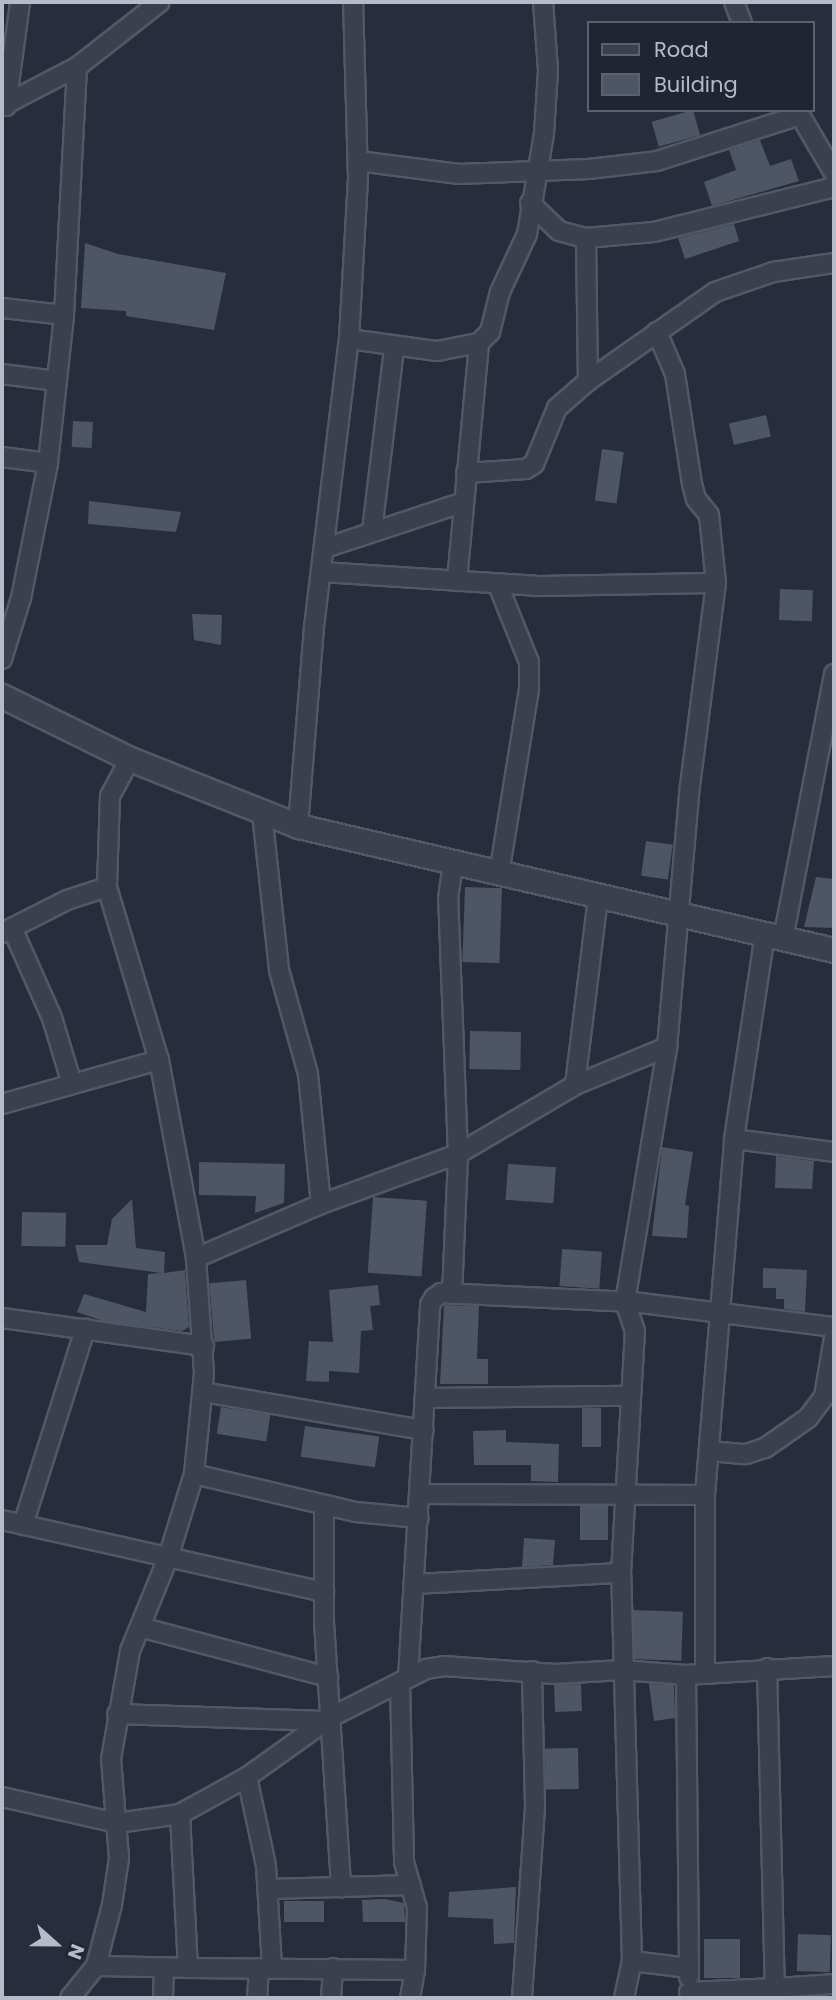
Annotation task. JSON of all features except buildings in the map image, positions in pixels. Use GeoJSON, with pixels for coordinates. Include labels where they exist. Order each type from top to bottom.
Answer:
{"type":"FeatureCollection","features":[{"type":"Feature","properties":{"kind":"street"},"geometry":{"type":"LineString","coordinates":[[4,106],[20,2]]}},
{"type":"Feature","properties":{"kind":"street"},"geometry":{"type":"LineString","coordinates":[[4,106],[77,66],[160,2]]}},
{"type":"Feature","properties":{"kind":"street"},"geometry":{"type":"LineString","coordinates":[[299,826],[322,572],[349,338],[358,162],[353,2]]}},
{"type":"Feature","properties":{"kind":"street"},"geometry":{"type":"LineString","coordinates":[[457,581],[461,503],[479,343],[493,325],[500,292],[527,234],[547,109],[543,2]]}},
{"type":"Feature","properties":{"kind":"street"},"geometry":{"type":"LineString","coordinates":[[734,2],[741,21]]}},
{"type":"Feature","properties":{"kind":"street"},"geometry":{"type":"LineString","coordinates":[[2,659],[21,598],[48,463],[64,315],[77,66]]}},
{"type":"Feature","properties":{"kind":"street"},"geometry":{"type":"LineString","coordinates":[[358,162],[459,174],[536,168],[589,169],[657,161],[799,113],[834,173]]}},
{"type":"Feature","properties":{"kind":"street"},"geometry":{"type":"LineString","coordinates":[[530,204],[559,232],[586,238],[654,232],[834,187]]}},
{"type":"Feature","properties":{"kind":"street"},"geometry":{"type":"LineString","coordinates":[[586,238],[588,381]]}},
{"type":"Feature","properties":{"kind":"street"},"geometry":{"type":"LineString","coordinates":[[466,473],[526,469],[534,464],[557,408],[588,381],[715,292],[773,272],[834,263]]}},
{"type":"Feature","properties":{"kind":"street"},"geometry":{"type":"LineString","coordinates":[[2,308],[64,315]]}},
{"type":"Feature","properties":{"kind":"street"},"geometry":{"type":"LineString","coordinates":[[624,1998],[632,1961],[621,1670],[621,1573],[627,1493],[629,1396],[635,1331],[625,1302],[667,1047],[682,916],[690,786],[716,583],[709,515],[696,499],[675,374],[657,332]]}},
{"type":"Feature","properties":{"kind":"street"},"geometry":{"type":"LineString","coordinates":[[349,338],[394,348],[437,351],[479,343]]}},
{"type":"Feature","properties":{"kind":"street"},"geometry":{"type":"LineString","coordinates":[[372,531],[394,348]]}},
{"type":"Feature","properties":{"kind":"street"},"geometry":{"type":"LineString","coordinates":[[2,374],[57,381]]}},
{"type":"Feature","properties":{"kind":"street"},"geometry":{"type":"LineString","coordinates":[[2,457],[48,463]]}},
{"type":"Feature","properties":{"kind":"street"},"geometry":{"type":"LineString","coordinates":[[325,548],[461,503]]}},
{"type":"Feature","properties":{"kind":"street"},"geometry":{"type":"LineString","coordinates":[[322,572],[498,584],[716,583]]}},
{"type":"Feature","properties":{"kind":"street"},"geometry":{"type":"LineString","coordinates":[[498,584],[529,662],[529,689],[499,875]]}},
{"type":"Feature","properties":{"kind":"street"},"geometry":{"type":"LineString","coordinates":[[834,674],[826,765],[774,937],[734,1139],[705,1495],[696,1674],[689,1995],[775,1993],[834,1984]]}},
{"type":"Feature","properties":{"kind":"street"},"geometry":{"type":"LineString","coordinates":[[2,696],[131,759],[299,826],[499,875],[834,950]]}},
{"type":"Feature","properties":{"kind":"street"},"geometry":{"type":"LineString","coordinates":[[70,1998],[96,1966],[112,1905],[119,1858],[111,1759],[117,1714],[140,1627],[168,1558],[194,1474],[203,1392],[204,1346],[196,1258],[159,1060],[107,887],[106,816],[110,796],[131,759]]}},
{"type":"Feature","properties":{"kind":"street"},"geometry":{"type":"LineString","coordinates":[[262,813],[279,970],[308,1074],[321,1204]]}},
{"type":"Feature","properties":{"kind":"street"},"geometry":{"type":"LineString","coordinates":[[452,1294],[458,1154],[448,899],[453,864]]}},
{"type":"Feature","properties":{"kind":"street"},"geometry":{"type":"LineString","coordinates":[[71,1081],[52,1018],[7,931],[67,900],[107,887]]}},
{"type":"Feature","properties":{"kind":"street"},"geometry":{"type":"LineString","coordinates":[[575,1084],[598,897]]}},
{"type":"Feature","properties":{"kind":"street"},"geometry":{"type":"LineString","coordinates":[[196,1258],[321,1204],[458,1154],[575,1084],[667,1047]]}},
{"type":"Feature","properties":{"kind":"street"},"geometry":{"type":"LineString","coordinates":[[2,1104],[71,1081],[159,1060]]}},
{"type":"Feature","properties":{"kind":"street"},"geometry":{"type":"LineString","coordinates":[[734,1139],[834,1152]]}},
{"type":"Feature","properties":{"kind":"street"},"geometry":{"type":"LineString","coordinates":[[410,1998],[419,1928],[404,1862],[404,1680],[415,1584],[430,1305],[441,1293],[625,1302],[834,1327]]}},
{"type":"Feature","properties":{"kind":"street"},"geometry":{"type":"LineString","coordinates":[[2,1318],[204,1346]]}},
{"type":"Feature","properties":{"kind":"street"},"geometry":{"type":"LineString","coordinates":[[23,1525],[85,1329]]}},
{"type":"Feature","properties":{"kind":"street"},"geometry":{"type":"LineString","coordinates":[[709,1451],[746,1454],[765,1448],[829,1401],[834,1338]]}},
{"type":"Feature","properties":{"kind":"street"},"geometry":{"type":"LineString","coordinates":[[203,1392],[424,1430]]}},
{"type":"Feature","properties":{"kind":"street"},"geometry":{"type":"LineString","coordinates":[[425,1398],[629,1396]]}},
{"type":"Feature","properties":{"kind":"street"},"geometry":{"type":"LineString","coordinates":[[194,1474],[324,1505],[419,1518]]}},
{"type":"Feature","properties":{"kind":"street"},"geometry":{"type":"LineString","coordinates":[[419,1494],[705,1495]]}},
{"type":"Feature","properties":{"kind":"street"},"geometry":{"type":"LineString","coordinates":[[324,1505],[328,1719],[341,1887]]}},
{"type":"Feature","properties":{"kind":"street"},"geometry":{"type":"LineString","coordinates":[[2,1520],[324,1592]]}},
{"type":"Feature","properties":{"kind":"street"},"geometry":{"type":"LineString","coordinates":[[415,1584],[621,1573]]}},
{"type":"Feature","properties":{"kind":"street"},"geometry":{"type":"LineString","coordinates":[[140,1627],[328,1677]]}},
{"type":"Feature","properties":{"kind":"street"},"geometry":{"type":"LineString","coordinates":[[2,1797],[117,1823],[180,1814],[247,1777],[328,1719],[404,1680],[444,1665],[532,1671],[621,1670],[696,1674],[834,1666]]}},
{"type":"Feature","properties":{"kind":"street"},"geometry":{"type":"LineString","coordinates":[[767,1668],[775,1993]]}},
{"type":"Feature","properties":{"kind":"street"},"geometry":{"type":"LineString","coordinates":[[522,1998],[535,1806],[532,1671]]}},
{"type":"Feature","properties":{"kind":"street"},"geometry":{"type":"LineString","coordinates":[[117,1714],[328,1719]]}},
{"type":"Feature","properties":{"kind":"street"},"geometry":{"type":"LineString","coordinates":[[247,1777],[269,1889],[266,1968],[257,1998]]}},
{"type":"Feature","properties":{"kind":"street"},"geometry":{"type":"LineString","coordinates":[[180,1814],[188,1968]]}},
{"type":"Feature","properties":{"kind":"street"},"geometry":{"type":"LineString","coordinates":[[269,1889],[411,1885]]}},
{"type":"Feature","properties":{"kind":"street"},"geometry":{"type":"LineString","coordinates":[[632,1961],[689,1968]]}},
{"type":"Feature","properties":{"kind":"street"},"geometry":{"type":"LineString","coordinates":[[96,1966],[164,1969],[415,1970]]}},
{"type":"Feature","properties":{"kind":"street"},"geometry":{"type":"LineString","coordinates":[[331,1998],[333,1968]]}},
{"type":"Feature","properties":{"kind":"street"},"geometry":{"type":"LineString","coordinates":[[163,1998],[164,1969]]}}]}
